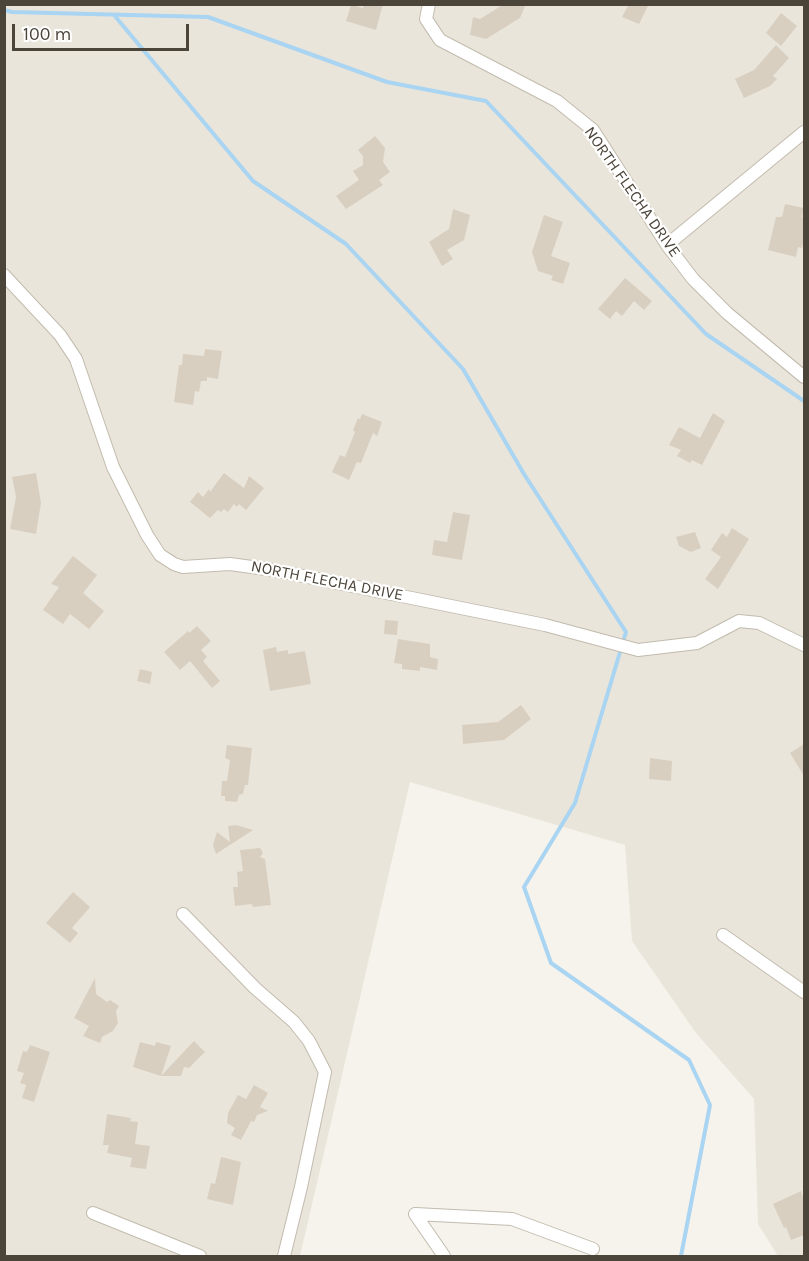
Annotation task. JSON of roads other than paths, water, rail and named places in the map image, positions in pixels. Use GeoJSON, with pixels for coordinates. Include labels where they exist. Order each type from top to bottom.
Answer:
{"type":"FeatureCollection","features":[{"type":"Feature","properties":{"kind":"street","name":"NORTH FLECHA DRIVE"},"geometry":{"type":"LineString","coordinates":[[429,4],[426,19],[440,40],[557,101],[592,130],[667,245],[693,279],[726,313],[804,377]]}},
{"type":"Feature","properties":{"kind":"street"},"geometry":{"type":"LineString","coordinates":[[667,245],[804,132]]}},
{"type":"Feature","properties":{"kind":"street","name":"NORTH FLECHA DRIVE"},"geometry":{"type":"LineString","coordinates":[[4,275],[60,335],[76,359],[113,467],[147,535],[160,555],[174,564],[194,567],[230,564],[264,568],[545,625],[638,650],[698,643],[740,621],[759,623],[804,645]]}},
{"type":"Feature","properties":{"kind":"street"},"geometry":{"type":"LineString","coordinates":[[183,914],[255,988],[294,1022],[309,1041],[325,1072],[284,1257]]}},
{"type":"Feature","properties":{"kind":"street"},"geometry":{"type":"LineString","coordinates":[[723,935],[804,992]]}},
{"type":"Feature","properties":{"kind":"street"},"geometry":{"type":"LineString","coordinates":[[93,1213],[200,1257]]}},
{"type":"Feature","properties":{"kind":"street"},"geometry":{"type":"LineString","coordinates":[[444,1257],[415,1214],[512,1218],[593,1249]]}},
{"type":"Feature","properties":{"kind":"waterway"},"geometry":{"type":"LineString","coordinates":[[4,10],[208,17],[387,82],[486,101],[706,334],[804,401]]}},
{"type":"Feature","properties":{"kind":"waterway"},"geometry":{"type":"LineString","coordinates":[[114,15],[253,181],[346,244],[463,369],[524,474],[626,632],[575,803],[524,887],[551,963],[689,1060],[710,1105],[681,1256]]}}]}
